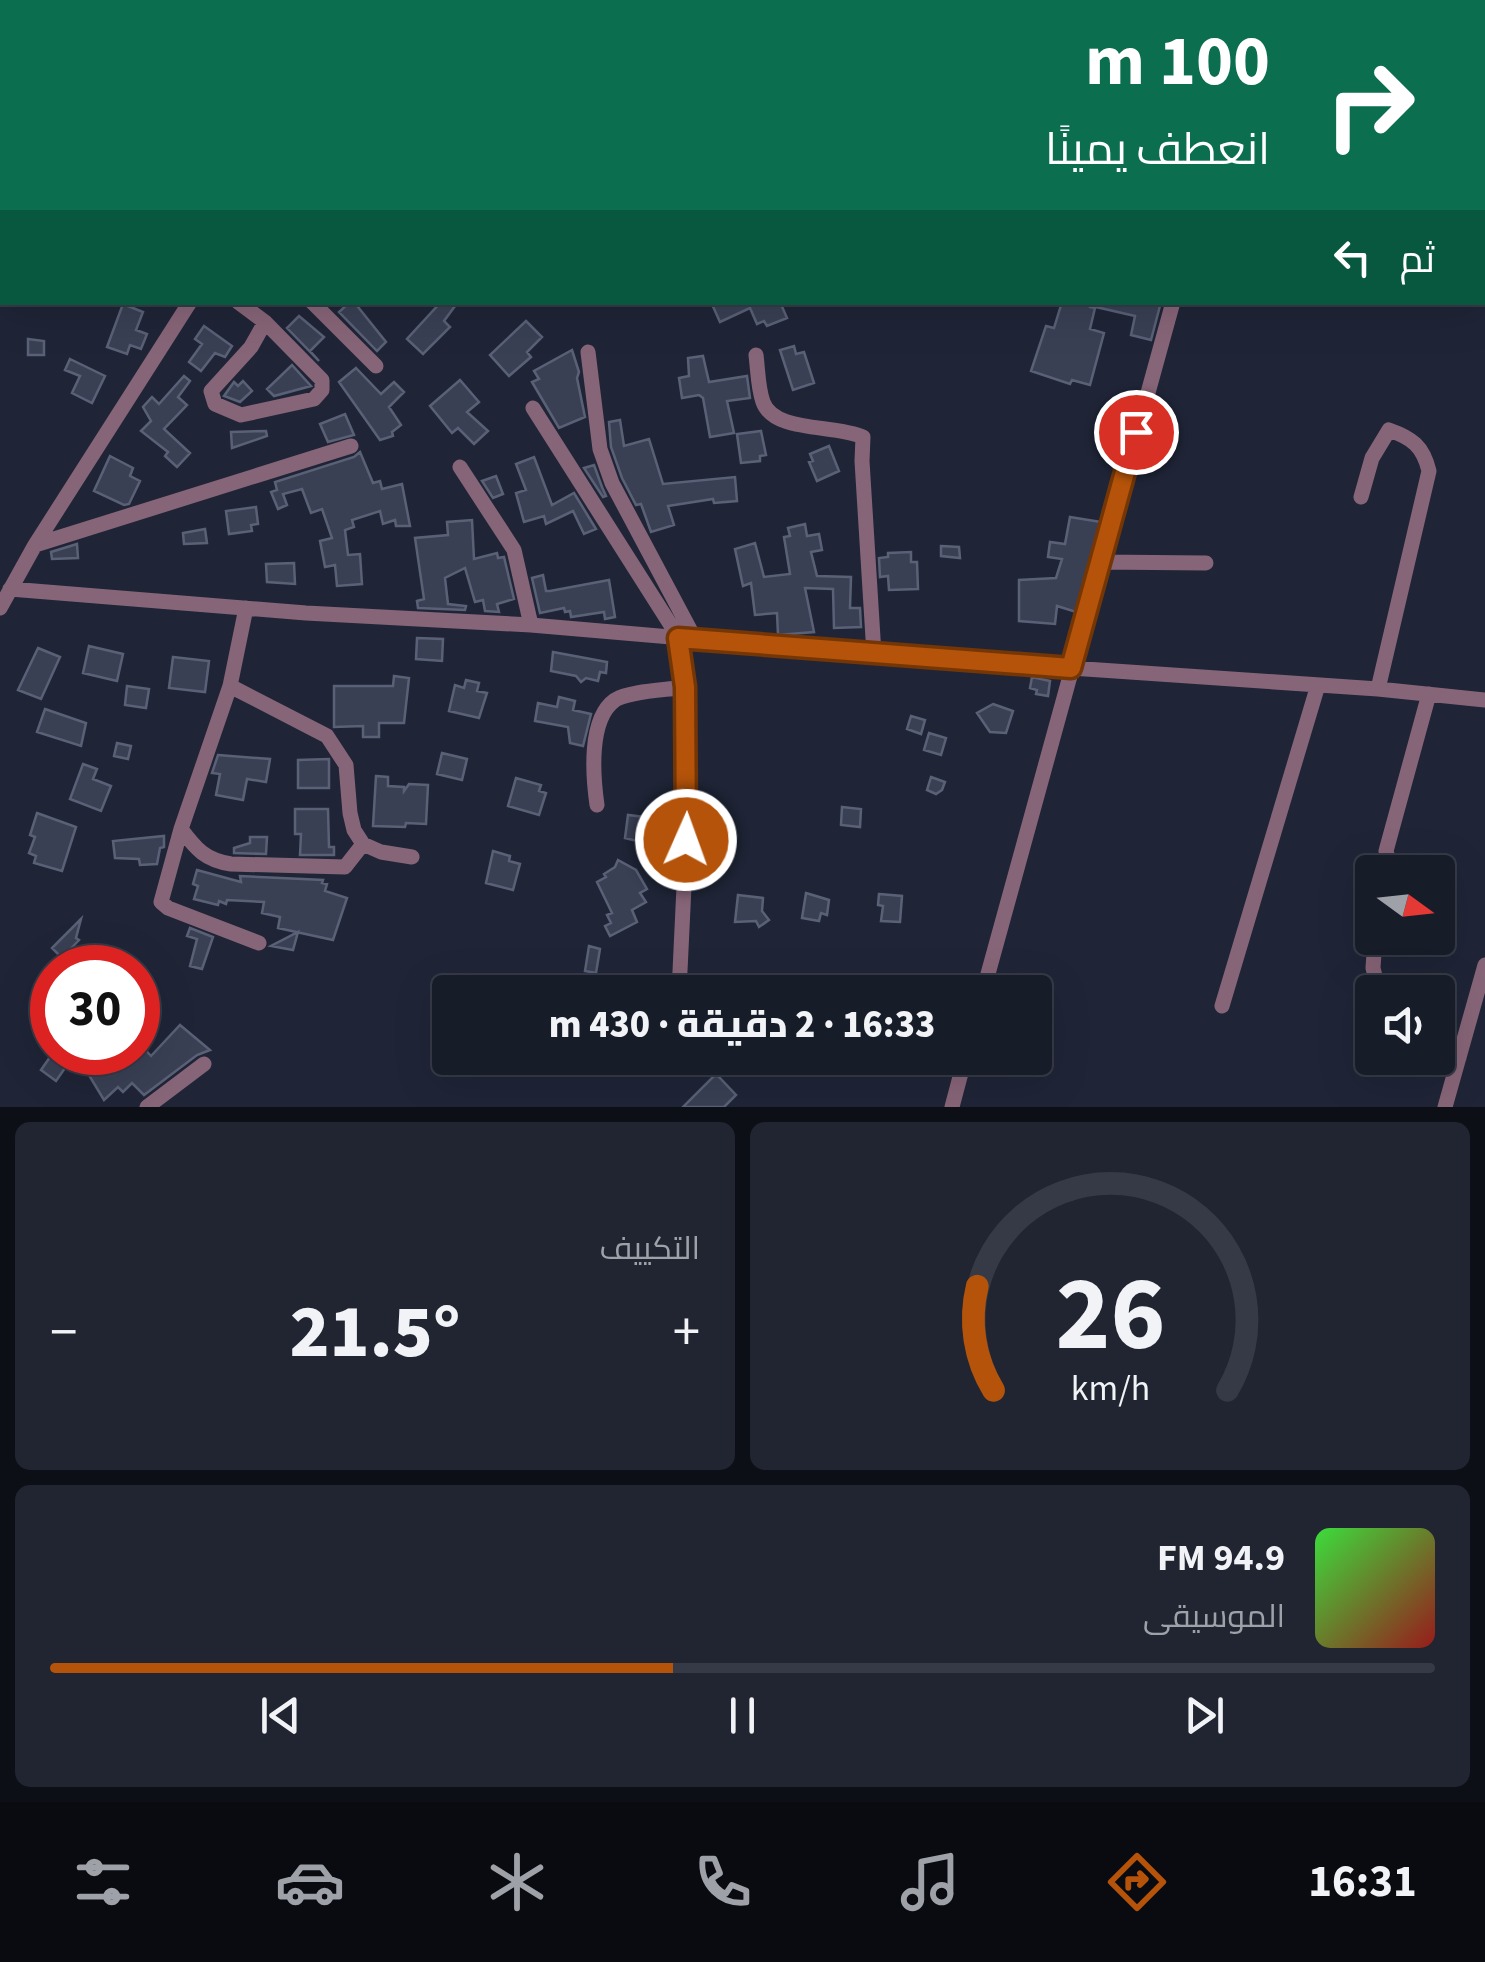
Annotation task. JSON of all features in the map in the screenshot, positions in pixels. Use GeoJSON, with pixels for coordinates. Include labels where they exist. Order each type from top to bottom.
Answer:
{"type":"FeatureCollection","features":[{"type":"Feature","properties":{"kind":"street"},"geometry":{"type":"LineString","coordinates":[[0,608],[6,590],[188,305]]}},
{"type":"Feature","properties":{"kind":"street"},"geometry":{"type":"LineString","coordinates":[[242,305],[265,322],[322,380],[322,390],[314,400],[241,415],[216,404],[210,391],[251,347],[265,322]]}},
{"type":"Feature","properties":{"kind":"street"},"geometry":{"type":"LineString","coordinates":[[315,305],[376,366]]}},
{"type":"Feature","properties":{"kind":"street"},"geometry":{"type":"LineString","coordinates":[[988,975],[1172,305]]}},
{"type":"Feature","properties":{"kind":"street"},"geometry":{"type":"LineString","coordinates":[[588,352],[600,449],[612,484],[687,638],[688,802],[680,975]]}},
{"type":"Feature","properties":{"kind":"street"},"geometry":{"type":"LineString","coordinates":[[756,356],[762,399],[768,412],[780,422],[849,430],[863,436],[874,654]]}},
{"type":"Feature","properties":{"kind":"street"},"geometry":{"type":"LineString","coordinates":[[532,408],[687,638]]}},
{"type":"Feature","properties":{"kind":"street"},"geometry":{"type":"LineString","coordinates":[[1361,497],[1372,458],[1389,430],[1413,438],[1425,455],[1429,470],[1378,689]]}},
{"type":"Feature","properties":{"kind":"street"},"geometry":{"type":"LineString","coordinates":[[35,545],[352,446]]}},
{"type":"Feature","properties":{"kind":"street"},"geometry":{"type":"LineString","coordinates":[[460,467],[514,550],[531,625]]}},
{"type":"Feature","properties":{"kind":"street"},"geometry":{"type":"LineString","coordinates":[[1101,562],[1206,563]]}},
{"type":"Feature","properties":{"kind":"street"},"geometry":{"type":"LineString","coordinates":[[6,590],[531,625],[1485,700]]}},
{"type":"Feature","properties":{"kind":"street"},"geometry":{"type":"LineString","coordinates":[[246,608],[230,686],[161,897],[164,905],[260,944]]}},
{"type":"Feature","properties":{"kind":"street"},"geometry":{"type":"LineString","coordinates":[[1222,1006],[1318,685]]}},
{"type":"Feature","properties":{"kind":"street"},"geometry":{"type":"LineString","coordinates":[[230,686],[327,736],[346,764],[350,812],[354,830],[363,844],[381,852],[412,857]]}},
{"type":"Feature","properties":{"kind":"street"},"geometry":{"type":"LineString","coordinates":[[597,805],[592,770],[597,734],[606,710],[622,697],[685,687]]}},
{"type":"Feature","properties":{"kind":"street"},"geometry":{"type":"LineString","coordinates":[[1387,855],[1429,694]]}},
{"type":"Feature","properties":{"kind":"street"},"geometry":{"type":"LineString","coordinates":[[182,828],[202,854],[230,864],[345,867],[363,844]]}},
{"type":"Feature","properties":{"kind":"street"},"geometry":{"type":"LineString","coordinates":[[1445,1107],[1485,965]]}},
{"type":"Feature","properties":{"kind":"street"},"geometry":{"type":"LineString","coordinates":[[1455,1057],[1459,1058]]}},
{"type":"Feature","properties":{"kind":"street"},"geometry":{"type":"LineString","coordinates":[[146,1107],[204,1064]]}},
{"type":"Feature","properties":{"kind":"street"},"geometry":{"type":"LineString","coordinates":[[952,1107],[960,1075]]}},
{"type":"Feature","properties":{"kind":"building"},"geometry":{"type":"Polygon","coordinates":[[[123,305],[143,312],[136,330],[147,334],[141,349],[130,345],[127,354],[107,347],[123,305]]]}},
{"type":"Feature","properties":{"kind":"building"},"geometry":{"type":"Polygon","coordinates":[[[347,305],[356,305],[386,342],[377,351],[339,312],[347,305]]]}},
{"type":"Feature","properties":{"kind":"building"},"geometry":{"type":"Polygon","coordinates":[[[438,305],[456,305],[444,321],[450,327],[423,354],[407,339],[438,305]]]}},
{"type":"Feature","properties":{"kind":"building"},"geometry":{"type":"Polygon","coordinates":[[[712,305],[781,305],[787,318],[767,326],[764,321],[757,324],[750,308],[720,322],[712,305]]]}},
{"type":"Feature","properties":{"kind":"building"},"geometry":{"type":"Polygon","coordinates":[[[1061,305],[1095,308],[1090,329],[1104,333],[1090,385],[1072,380],[1070,384],[1031,371],[1046,326],[1054,328],[1061,305]]]}},
{"type":"Feature","properties":{"kind":"building"},"geometry":{"type":"Polygon","coordinates":[[[1160,305],[1151,340],[1131,335],[1135,316],[1096,307],[1160,305]]]}},
{"type":"Feature","properties":{"kind":"building"},"geometry":{"type":"Polygon","coordinates":[[[299,316],[324,337],[310,351],[319,361],[287,328],[299,316]]]}},
{"type":"Feature","properties":{"kind":"building"},"geometry":{"type":"Polygon","coordinates":[[[526,321],[542,337],[527,352],[531,357],[509,376],[490,355],[526,321]]]}},
{"type":"Feature","properties":{"kind":"building"},"geometry":{"type":"Polygon","coordinates":[[[204,326],[232,346],[225,357],[215,353],[201,371],[189,362],[202,344],[195,339],[204,326]]]}},
{"type":"Feature","properties":{"kind":"building"},"geometry":{"type":"Polygon","coordinates":[[[28,339],[44,341],[44,355],[28,355],[28,339]]]}},
{"type":"Feature","properties":{"kind":"building"},"geometry":{"type":"Polygon","coordinates":[[[794,346],[796,354],[804,352],[814,383],[793,390],[780,350],[794,346]]]}},
{"type":"Feature","properties":{"kind":"building"},"geometry":{"type":"Polygon","coordinates":[[[572,350],[585,417],[559,428],[532,382],[539,379],[534,371],[572,350]]]}},
{"type":"Feature","properties":{"kind":"building"},"geometry":{"type":"Polygon","coordinates":[[[703,356],[709,382],[747,376],[750,398],[727,401],[734,433],[710,437],[703,398],[682,398],[679,378],[689,376],[688,358],[703,356]]]}},
{"type":"Feature","properties":{"kind":"building"},"geometry":{"type":"Polygon","coordinates":[[[70,359],[105,376],[92,403],[72,393],[80,376],[65,370],[70,359]]]}},
{"type":"Feature","properties":{"kind":"building"},"geometry":{"type":"Polygon","coordinates":[[[292,365],[311,386],[274,396],[267,389],[292,365]]]}},
{"type":"Feature","properties":{"kind":"building"},"geometry":{"type":"Polygon","coordinates":[[[356,368],[381,394],[394,382],[404,392],[389,407],[401,425],[392,432],[393,436],[380,440],[339,382],[356,368]]]}},
{"type":"Feature","properties":{"kind":"building"},"geometry":{"type":"Polygon","coordinates":[[[184,376],[190,381],[178,397],[187,405],[164,429],[190,453],[177,467],[165,456],[168,452],[141,431],[151,421],[143,407],[152,397],[159,404],[184,376]]]}},
{"type":"Feature","properties":{"kind":"building"},"geometry":{"type":"Polygon","coordinates":[[[460,380],[479,402],[467,412],[488,431],[474,444],[458,428],[452,433],[430,406],[460,380]]]}},
{"type":"Feature","properties":{"kind":"building"},"geometry":{"type":"Polygon","coordinates":[[[243,381],[252,391],[240,402],[224,396],[234,382],[238,386],[243,381]]]}},
{"type":"Feature","properties":{"kind":"building"},"geometry":{"type":"Polygon","coordinates":[[[345,414],[354,435],[328,442],[320,424],[345,414]]]}},
{"type":"Feature","properties":{"kind":"building"},"geometry":{"type":"Polygon","coordinates":[[[620,420],[624,446],[649,439],[663,484],[735,477],[737,501],[714,503],[713,499],[668,506],[674,525],[651,532],[641,504],[636,505],[622,478],[611,447],[609,422],[620,420]]]}},
{"type":"Feature","properties":{"kind":"building"},"geometry":{"type":"Polygon","coordinates":[[[266,431],[267,436],[232,448],[231,432],[266,431]]]}},
{"type":"Feature","properties":{"kind":"building"},"geometry":{"type":"Polygon","coordinates":[[[761,431],[766,455],[760,456],[760,461],[741,463],[737,434],[761,431]]]}},
{"type":"Feature","properties":{"kind":"building"},"geometry":{"type":"Polygon","coordinates":[[[829,446],[839,471],[817,481],[810,454],[829,446]]]}},
{"type":"Feature","properties":{"kind":"building"},"geometry":{"type":"Polygon","coordinates":[[[360,452],[373,483],[380,481],[382,489],[402,484],[410,526],[396,526],[395,520],[383,524],[380,511],[352,520],[354,527],[345,530],[348,555],[360,554],[362,584],[337,586],[335,565],[325,567],[320,541],[332,538],[322,509],[311,513],[302,489],[283,494],[287,505],[278,509],[271,492],[277,490],[275,482],[360,452]]]}},
{"type":"Feature","properties":{"kind":"building"},"geometry":{"type":"Polygon","coordinates":[[[110,456],[133,468],[130,476],[140,481],[129,504],[94,491],[110,456]]]}},
{"type":"Feature","properties":{"kind":"building"},"geometry":{"type":"Polygon","coordinates":[[[534,457],[552,505],[574,493],[596,529],[584,534],[573,511],[546,524],[544,516],[524,522],[516,493],[526,490],[516,464],[534,457]]]}},
{"type":"Feature","properties":{"kind":"building"},"geometry":{"type":"Polygon","coordinates":[[[594,465],[606,496],[603,497],[584,468],[594,465]]]}},
{"type":"Feature","properties":{"kind":"building"},"geometry":{"type":"Polygon","coordinates":[[[496,476],[503,494],[493,498],[482,481],[496,476]]]}},
{"type":"Feature","properties":{"kind":"building"},"geometry":{"type":"Polygon","coordinates":[[[256,507],[258,524],[251,525],[252,531],[229,534],[226,511],[256,507]]]}},
{"type":"Feature","properties":{"kind":"building"},"geometry":{"type":"Polygon","coordinates":[[[1070,517],[1101,522],[1076,612],[1057,606],[1055,624],[1019,621],[1019,580],[1056,578],[1062,559],[1048,557],[1050,542],[1065,544],[1070,517]]]}},
{"type":"Feature","properties":{"kind":"building"},"geometry":{"type":"Polygon","coordinates":[[[472,520],[474,559],[497,553],[498,558],[504,557],[514,599],[497,604],[499,612],[485,611],[483,600],[475,602],[465,568],[445,578],[448,604],[466,606],[465,610],[418,608],[417,601],[424,599],[415,538],[448,535],[447,522],[472,520]]]}},
{"type":"Feature","properties":{"kind":"building"},"geometry":{"type":"Polygon","coordinates":[[[805,524],[807,536],[819,534],[822,550],[811,552],[817,576],[851,577],[850,608],[860,608],[861,627],[834,628],[833,589],[805,588],[814,632],[778,635],[777,613],[755,615],[751,583],[743,586],[735,549],[755,543],[764,577],[790,574],[784,537],[790,536],[788,528],[805,524]]]}},
{"type":"Feature","properties":{"kind":"building"},"geometry":{"type":"Polygon","coordinates":[[[205,529],[207,543],[184,544],[183,533],[205,529]]]}},
{"type":"Feature","properties":{"kind":"building"},"geometry":{"type":"Polygon","coordinates":[[[77,544],[78,558],[52,559],[51,552],[77,544]]]}},
{"type":"Feature","properties":{"kind":"building"},"geometry":{"type":"Polygon","coordinates":[[[941,546],[959,547],[960,558],[941,556],[941,546]]]}},
{"type":"Feature","properties":{"kind":"building"},"geometry":{"type":"Polygon","coordinates":[[[911,552],[911,562],[917,562],[918,589],[889,590],[888,576],[880,577],[879,558],[888,557],[888,553],[911,552]]]}},
{"type":"Feature","properties":{"kind":"building"},"geometry":{"type":"Polygon","coordinates":[[[294,563],[295,584],[267,582],[266,564],[294,563]]]}},
{"type":"Feature","properties":{"kind":"building"},"geometry":{"type":"Polygon","coordinates":[[[543,575],[546,591],[609,580],[615,617],[605,619],[604,612],[571,617],[564,608],[540,613],[532,578],[543,575]]]}},
{"type":"Feature","properties":{"kind":"building"},"geometry":{"type":"Polygon","coordinates":[[[417,638],[443,639],[442,661],[416,659],[417,638]]]}},
{"type":"Feature","properties":{"kind":"building"},"geometry":{"type":"Polygon","coordinates":[[[89,646],[123,654],[117,681],[83,673],[89,646]]]}},
{"type":"Feature","properties":{"kind":"building"},"geometry":{"type":"Polygon","coordinates":[[[38,648],[60,657],[41,699],[18,690],[38,648]]]}},
{"type":"Feature","properties":{"kind":"building"},"geometry":{"type":"Polygon","coordinates":[[[553,652],[607,662],[606,673],[600,672],[598,681],[586,678],[581,682],[576,676],[551,671],[553,652]]]}},
{"type":"Feature","properties":{"kind":"building"},"geometry":{"type":"Polygon","coordinates":[[[173,657],[209,661],[205,692],[169,688],[173,657]]]}},
{"type":"Feature","properties":{"kind":"building"},"geometry":{"type":"Polygon","coordinates":[[[394,676],[409,678],[404,723],[379,723],[379,737],[363,737],[363,726],[334,727],[334,686],[393,686],[394,676]]]}},
{"type":"Feature","properties":{"kind":"building"},"geometry":{"type":"Polygon","coordinates":[[[1032,677],[1050,681],[1048,696],[1036,694],[1037,690],[1030,688],[1032,677]]]}},
{"type":"Feature","properties":{"kind":"building"},"geometry":{"type":"Polygon","coordinates":[[[466,680],[479,683],[477,691],[487,693],[479,718],[449,711],[455,685],[464,688],[466,680]]]}},
{"type":"Feature","properties":{"kind":"building"},"geometry":{"type":"Polygon","coordinates":[[[127,686],[149,689],[146,708],[125,705],[127,686]]]}},
{"type":"Feature","properties":{"kind":"building"},"geometry":{"type":"Polygon","coordinates":[[[559,697],[575,701],[573,710],[591,714],[583,746],[570,743],[568,727],[535,721],[538,703],[557,707],[559,697]]]}},
{"type":"Feature","properties":{"kind":"building"},"geometry":{"type":"Polygon","coordinates":[[[993,704],[1013,711],[1006,733],[990,732],[977,713],[993,704]]]}},
{"type":"Feature","properties":{"kind":"building"},"geometry":{"type":"Polygon","coordinates":[[[45,709],[86,723],[81,746],[37,732],[45,709]]]}},
{"type":"Feature","properties":{"kind":"building"},"geometry":{"type":"Polygon","coordinates":[[[911,716],[925,720],[921,734],[907,729],[911,716]]]}},
{"type":"Feature","properties":{"kind":"building"},"geometry":{"type":"Polygon","coordinates":[[[929,733],[946,738],[941,755],[924,750],[929,733]]]}},
{"type":"Feature","properties":{"kind":"building"},"geometry":{"type":"Polygon","coordinates":[[[117,743],[131,746],[128,759],[114,756],[117,743]]]}},
{"type":"Feature","properties":{"kind":"building"},"geometry":{"type":"Polygon","coordinates":[[[442,753],[467,759],[462,780],[437,774],[442,753]]]}},
{"type":"Feature","properties":{"kind":"building"},"geometry":{"type":"Polygon","coordinates":[[[218,755],[270,759],[266,782],[247,779],[243,800],[216,795],[220,774],[212,773],[218,755]]]}},
{"type":"Feature","properties":{"kind":"building"},"geometry":{"type":"Polygon","coordinates":[[[329,759],[329,788],[298,788],[298,760],[329,759]]]}},
{"type":"Feature","properties":{"kind":"building"},"geometry":{"type":"Polygon","coordinates":[[[83,764],[97,769],[93,779],[111,786],[101,811],[70,799],[83,764]]]}},
{"type":"Feature","properties":{"kind":"building"},"geometry":{"type":"Polygon","coordinates":[[[376,776],[388,777],[388,786],[404,787],[404,791],[409,784],[428,785],[426,824],[373,826],[376,776]]]}},
{"type":"Feature","properties":{"kind":"building"},"geometry":{"type":"Polygon","coordinates":[[[931,777],[945,782],[936,794],[927,790],[931,777]]]}},
{"type":"Feature","properties":{"kind":"building"},"geometry":{"type":"Polygon","coordinates":[[[516,778],[541,785],[539,791],[546,793],[539,815],[508,806],[516,778]]]}},
{"type":"Feature","properties":{"kind":"building"},"geometry":{"type":"Polygon","coordinates":[[[842,807],[861,809],[860,827],[841,825],[842,807]]]}},
{"type":"Feature","properties":{"kind":"building"},"geometry":{"type":"Polygon","coordinates":[[[295,809],[328,809],[329,847],[334,847],[334,855],[300,855],[301,834],[295,834],[295,809]]]}},
{"type":"Feature","properties":{"kind":"building"},"geometry":{"type":"Polygon","coordinates":[[[654,810],[667,811],[666,823],[672,824],[669,841],[649,844],[625,838],[628,815],[653,818],[654,810]]]}},
{"type":"Feature","properties":{"kind":"building"},"geometry":{"type":"Polygon","coordinates":[[[37,813],[76,827],[62,871],[34,863],[36,856],[29,853],[37,813]]]}},
{"type":"Feature","properties":{"kind":"building"},"geometry":{"type":"Polygon","coordinates":[[[164,836],[157,864],[140,865],[139,859],[115,858],[113,841],[164,836]]]}},
{"type":"Feature","properties":{"kind":"building"},"geometry":{"type":"Polygon","coordinates":[[[250,837],[267,837],[266,854],[234,853],[234,848],[250,843],[250,837]]]}},
{"type":"Feature","properties":{"kind":"building"},"geometry":{"type":"Polygon","coordinates":[[[493,851],[520,864],[513,890],[486,883],[493,851]]]}},
{"type":"Feature","properties":{"kind":"building"},"geometry":{"type":"Polygon","coordinates":[[[618,860],[636,870],[647,889],[640,893],[646,902],[632,910],[637,922],[610,936],[605,926],[611,923],[607,915],[612,913],[597,882],[606,877],[604,874],[618,860]]]}},
{"type":"Feature","properties":{"kind":"building"},"geometry":{"type":"Polygon","coordinates":[[[197,870],[241,882],[240,876],[323,880],[327,884],[325,891],[347,898],[333,940],[278,928],[280,917],[262,913],[264,902],[227,900],[226,904],[219,901],[218,905],[194,899],[197,870]]]}},
{"type":"Feature","properties":{"kind":"building"},"geometry":{"type":"Polygon","coordinates":[[[806,893],[829,900],[827,915],[821,913],[819,921],[802,918],[806,893]]]}},
{"type":"Feature","properties":{"kind":"building"},"geometry":{"type":"Polygon","coordinates":[[[879,894],[902,896],[900,922],[881,921],[883,906],[878,905],[879,894]]]}},
{"type":"Feature","properties":{"kind":"building"},"geometry":{"type":"Polygon","coordinates":[[[738,895],[763,898],[762,911],[769,920],[759,927],[756,921],[735,922],[738,895]]]}},
{"type":"Feature","properties":{"kind":"building"},"geometry":{"type":"Polygon","coordinates":[[[81,919],[76,938],[79,940],[74,945],[55,945],[81,919]]]}},
{"type":"Feature","properties":{"kind":"building"},"geometry":{"type":"Polygon","coordinates":[[[190,928],[213,937],[202,969],[190,966],[197,939],[187,936],[190,928]]]}},
{"type":"Feature","properties":{"kind":"building"},"geometry":{"type":"Polygon","coordinates":[[[298,932],[293,950],[271,946],[298,932]]]}},
{"type":"Feature","properties":{"kind":"building"},"geometry":{"type":"Polygon","coordinates":[[[589,946],[600,949],[596,973],[585,971],[589,946]]]}},
{"type":"Feature","properties":{"kind":"building"},"geometry":{"type":"Polygon","coordinates":[[[180,1025],[210,1050],[197,1055],[144,1095],[132,1083],[123,1092],[118,1087],[104,1100],[89,1075],[160,1075],[160,1046],[180,1025]]]}},
{"type":"Feature","properties":{"kind":"building"},"geometry":{"type":"Polygon","coordinates":[[[714,1076],[736,1095],[724,1107],[683,1107],[714,1076]]]}},
{"type":"Feature","properties":{"kind":"route"},"geometry":{"type":"LineString","coordinates":[[686,840],[685,687],[678,638],[1071,668],[1136,432]]}}]}
